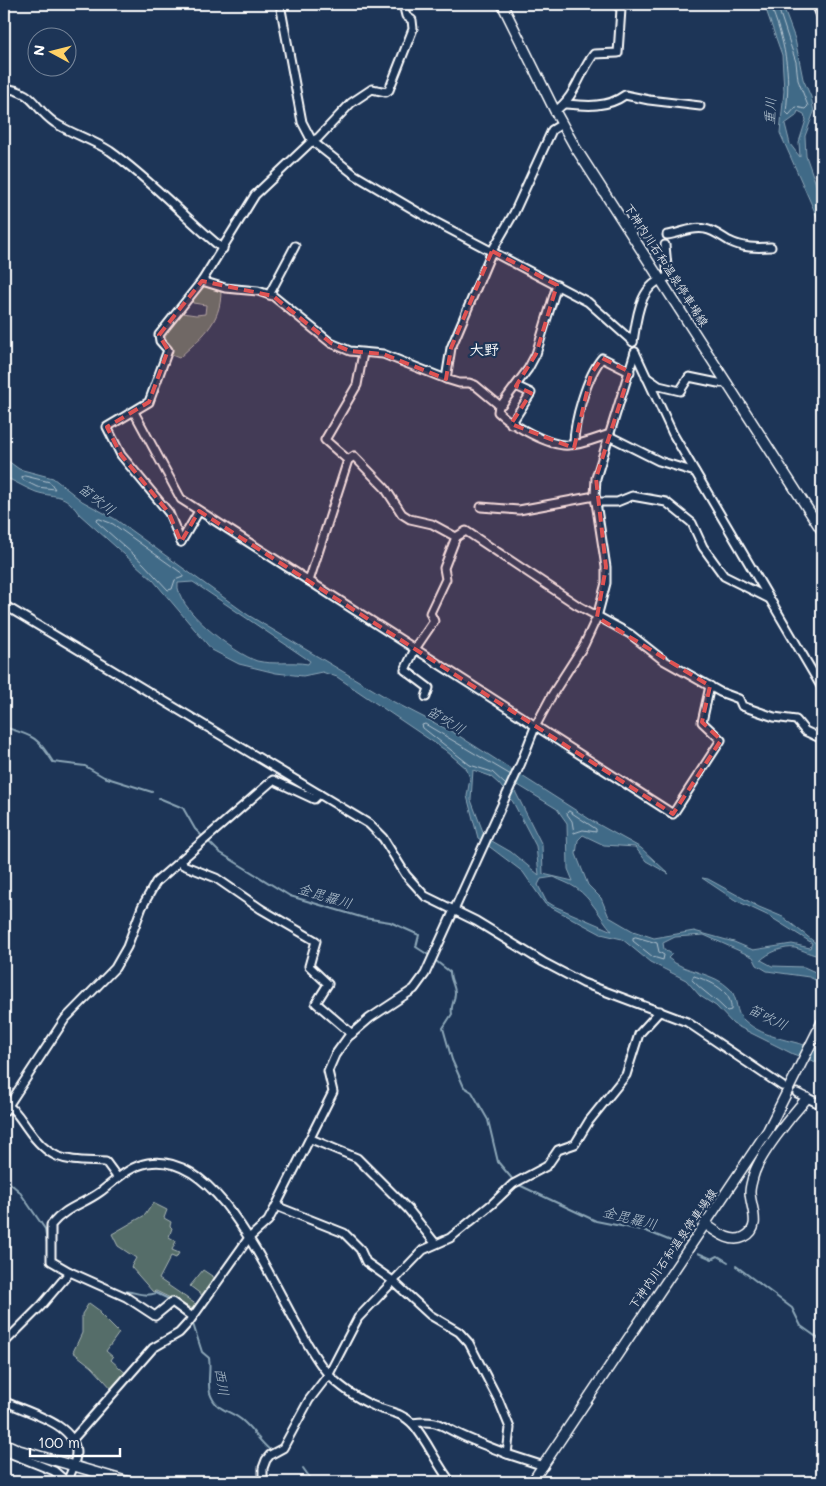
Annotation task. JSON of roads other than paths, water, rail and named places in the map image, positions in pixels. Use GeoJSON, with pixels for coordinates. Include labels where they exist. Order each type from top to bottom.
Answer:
{"type":"FeatureCollection","features":[{"type":"Feature","properties":{"kind":"main road","name":"下神内川石和温泉停車場線"},"geometry":{"type":"LineString","coordinates":[[502,4],[562,124],[822,531]]}},
{"type":"Feature","properties":{"kind":"main road","name":"下神内川石和温泉停車場線"},"geometry":{"type":"LineString","coordinates":[[532,1482],[768,1130],[822,1022]]}},
{"type":"Feature","properties":{"kind":"main road"},"geometry":{"type":"LineString","coordinates":[[705,1224],[724,1237],[743,1238],[750,1232],[755,1220],[750,1192],[753,1174],[782,1128],[806,1098]]}},
{"type":"Feature","properties":{"kind":"main road"},"geometry":{"type":"LineString","coordinates":[[4,1443],[20,1450],[130,1482]]}},
{"type":"Feature","properties":{"kind":"street"},"geometry":{"type":"LineString","coordinates":[[280,4],[302,122],[312,141],[355,175],[428,218],[588,302],[633,342]]}},
{"type":"Feature","properties":{"kind":"street"},"geometry":{"type":"LineString","coordinates":[[199,511],[182,542],[169,513],[121,455],[106,426],[149,402],[168,350],[160,341],[159,335],[202,281],[255,195],[312,141],[318,138],[358,98],[372,89],[386,92],[389,90],[413,29],[412,20],[406,16],[403,4]]}},
{"type":"Feature","properties":{"kind":"street"},"geometry":{"type":"LineString","coordinates":[[555,111],[565,104],[580,80],[584,65],[594,54],[618,53],[620,9],[616,4]]}},
{"type":"Feature","properties":{"kind":"street"},"geometry":{"type":"LineString","coordinates":[[816,4],[822,18]]}},
{"type":"Feature","properties":{"kind":"street"},"geometry":{"type":"LineString","coordinates":[[4,88],[19,90],[28,94],[41,112],[55,122],[108,150],[156,188],[175,208],[223,249]]}},
{"type":"Feature","properties":{"kind":"street"},"geometry":{"type":"LineString","coordinates":[[565,104],[588,106],[614,104],[625,95],[648,100],[700,106]]}},
{"type":"Feature","properties":{"kind":"street"},"geometry":{"type":"LineString","coordinates":[[446,379],[451,348],[492,251],[514,213],[552,130],[562,124]]}},
{"type":"Feature","properties":{"kind":"street"},"geometry":{"type":"LineString","coordinates":[[666,235],[680,234],[694,229],[705,229],[732,242],[751,248],[771,248]]}},
{"type":"Feature","properties":{"kind":"street"},"geometry":{"type":"LineString","coordinates":[[665,245],[668,277],[660,279],[652,286],[642,300],[633,342],[635,352],[673,434],[822,688]]}},
{"type":"Feature","properties":{"kind":"street"},"geometry":{"type":"LineString","coordinates":[[269,295],[295,246]]}},
{"type":"Feature","properties":{"kind":"street"},"geometry":{"type":"LineString","coordinates":[[202,281],[225,288],[258,291],[269,295],[331,343],[363,352],[383,354],[446,379],[475,385],[499,405]]}},
{"type":"Feature","properties":{"kind":"street"},"geometry":{"type":"LineString","coordinates":[[557,285],[536,354],[516,386],[502,404],[499,405],[498,412],[512,424],[530,434],[568,446],[607,435],[659,461],[695,472]]}},
{"type":"Feature","properties":{"kind":"street"},"geometry":{"type":"LineString","coordinates":[[348,460],[325,440],[357,385],[363,352]]}},
{"type":"Feature","properties":{"kind":"street"},"geometry":{"type":"LineString","coordinates":[[73,1439],[153,1348],[178,1333],[189,1322],[191,1316],[248,1239],[268,1221],[291,1173],[311,1139],[332,1092],[328,1071],[329,1065],[352,1034],[370,1018],[414,989],[425,974],[521,763],[535,727],[552,695],[584,645],[596,617],[606,583],[606,566],[595,499],[596,478],[607,435],[630,372],[635,352]]}},
{"type":"Feature","properties":{"kind":"street"},"geometry":{"type":"LineString","coordinates":[[574,444],[574,434],[588,385],[602,358],[630,372]]}},
{"type":"Feature","properties":{"kind":"street"},"geometry":{"type":"LineString","coordinates":[[646,377],[659,386],[680,391],[690,377],[718,384],[727,383]]}},
{"type":"Feature","properties":{"kind":"street"},"geometry":{"type":"LineString","coordinates":[[512,424],[531,393],[516,386]]}},
{"type":"Feature","properties":{"kind":"street"},"geometry":{"type":"LineString","coordinates":[[134,412],[181,498],[673,814],[721,740],[702,722],[710,686]]}},
{"type":"Feature","properties":{"kind":"street"},"geometry":{"type":"LineString","coordinates":[[309,581],[348,460],[354,456],[385,488],[402,514],[410,519],[432,524],[456,537]]}},
{"type":"Feature","properties":{"kind":"street"},"geometry":{"type":"LineString","coordinates":[[481,507],[519,510],[595,499],[617,502],[632,496],[666,502],[692,523],[703,547],[724,576],[769,598]]}},
{"type":"Feature","properties":{"kind":"street"},"geometry":{"type":"LineString","coordinates":[[426,697],[429,688],[405,670],[415,649],[434,621],[430,613],[446,579],[444,568],[456,537],[466,531],[596,617],[630,634],[663,660],[720,692],[739,699],[742,706],[752,711],[796,720],[805,732],[822,739]]}},
{"type":"Feature","properties":{"kind":"street"},"geometry":{"type":"LineString","coordinates":[[4,605],[369,824],[383,838],[415,887],[435,903],[454,911],[582,983],[687,1022],[782,1086]]}},
{"type":"Feature","properties":{"kind":"street"},"geometry":{"type":"LineString","coordinates":[[4,1112],[6,1104],[65,1019],[115,968],[127,947],[142,906],[156,882],[273,780],[314,799],[319,794]]}},
{"type":"Feature","properties":{"kind":"street"},"geometry":{"type":"LineString","coordinates":[[182,861],[183,865],[216,878],[261,909],[316,941],[309,966],[328,984],[316,1004],[352,1034]]}},
{"type":"Feature","properties":{"kind":"street"},"geometry":{"type":"LineString","coordinates":[[263,1482],[263,1468],[266,1460],[270,1455],[283,1448],[309,1400],[328,1374],[358,1318],[415,1256],[435,1243],[450,1238],[492,1204],[513,1184],[547,1166],[558,1150],[575,1144],[589,1121],[626,1075],[639,1034],[660,1011]]}},
{"type":"Feature","properties":{"kind":"street"},"geometry":{"type":"LineString","coordinates":[[797,1093],[822,1104]]}},
{"type":"Feature","properties":{"kind":"street"},"geometry":{"type":"LineString","coordinates":[[6,1104],[15,1109],[28,1130],[54,1156],[69,1161],[106,1162],[117,1177]]}},
{"type":"Feature","properties":{"kind":"street"},"geometry":{"type":"LineString","coordinates":[[311,1139],[357,1158],[408,1209],[435,1243]]}},
{"type":"Feature","properties":{"kind":"street"},"geometry":{"type":"LineString","coordinates":[[191,1316],[172,1302],[155,1316],[98,1283],[70,1272],[51,1261],[51,1225],[62,1212],[100,1192],[117,1177],[147,1163],[177,1164],[218,1193],[248,1239],[260,1253],[283,1301],[328,1374],[364,1402],[400,1414],[412,1423],[430,1448],[438,1466],[451,1482]]}},
{"type":"Feature","properties":{"kind":"street"},"geometry":{"type":"LineString","coordinates":[[276,1206],[344,1233],[360,1249],[363,1260],[393,1281],[423,1309],[459,1332],[469,1343],[499,1401],[510,1428],[507,1454]]}},
{"type":"Feature","properties":{"kind":"street"},"geometry":{"type":"LineString","coordinates":[[4,1343],[41,1306],[70,1272]]}},
{"type":"Feature","properties":{"kind":"street"},"geometry":{"type":"LineString","coordinates":[[4,1401],[54,1423],[73,1439],[76,1454],[67,1482],[54,1472],[4,1451]]}},
{"type":"Feature","properties":{"kind":"street"},"geometry":{"type":"LineString","coordinates":[[412,1423],[427,1421],[443,1425],[461,1435],[507,1454],[544,1466]]}},
{"type":"Feature","properties":{"kind":"water"},"geometry":{"type":"Polygon","coordinates":[[[764,4],[782,4],[795,39],[803,79],[811,97],[814,112],[805,136],[806,156],[822,201],[822,228],[780,133],[784,91],[782,55],[764,4]],[[798,111],[796,116],[785,124],[790,144],[800,157],[799,142],[806,120],[804,114],[798,111]]]}},
{"type":"Feature","properties":{"kind":"water"},"geometry":{"type":"Polygon","coordinates":[[[4,458],[19,469],[53,478],[82,501],[115,519],[248,615],[394,702],[456,734],[594,822],[641,848],[669,874],[646,861],[635,847],[604,845],[583,835],[578,840],[576,854],[588,885],[601,898],[609,917],[633,931],[654,938],[694,931],[734,942],[753,950],[792,944],[810,948],[812,943],[769,916],[735,900],[702,878],[708,879],[759,907],[783,917],[822,948],[822,956],[795,948],[786,948],[776,951],[761,960],[772,966],[804,967],[822,975],[822,983],[809,977],[767,971],[757,965],[753,957],[704,935],[675,937],[663,943],[664,949],[672,954],[668,958],[675,963],[716,979],[730,989],[735,997],[741,1017],[752,1027],[771,1036],[822,1051],[822,1064],[793,1054],[733,1024],[716,1006],[700,996],[686,980],[650,962],[622,939],[601,934],[545,904],[523,872],[478,838],[467,796],[470,778],[466,768],[445,750],[337,677],[322,672],[303,676],[276,673],[239,664],[212,650],[153,580],[79,514],[69,502],[60,497],[36,492],[4,477],[4,458]],[[193,582],[178,583],[179,593],[195,617],[221,640],[247,657],[270,663],[308,664],[310,661],[193,582]],[[473,770],[471,800],[485,837],[511,852],[539,875],[536,846],[513,802],[499,784],[490,776],[473,770]],[[518,785],[514,789],[542,845],[543,874],[573,881],[568,869],[567,823],[557,809],[518,785]],[[554,877],[541,879],[538,885],[546,901],[612,931],[591,902],[576,888],[554,877]]]}},
{"type":"Feature","properties":{"kind":"waterway","name":"金毘羅川"},"geometry":{"type":"LineString","coordinates":[[4,727],[33,738],[43,747],[53,762],[85,766],[104,777],[152,792]]}},
{"type":"Feature","properties":{"kind":"waterway","name":"金毘羅川"},"geometry":{"type":"LineString","coordinates":[[159,798],[183,808],[195,829],[201,835]]}},
{"type":"Feature","properties":{"kind":"waterway","name":"金毘羅川"},"geometry":{"type":"LineString","coordinates":[[209,842],[219,852],[290,896],[364,918],[390,922],[419,935],[416,947],[430,956]]}},
{"type":"Feature","properties":{"kind":"waterway","name":"金毘羅川"},"geometry":{"type":"LineString","coordinates":[[436,961],[450,972],[455,990],[452,1014],[443,1028],[452,1060],[464,1087],[472,1092],[488,1120],[498,1162],[514,1181]]}},
{"type":"Feature","properties":{"kind":"waterway","name":"西川"},"geometry":{"type":"LineString","coordinates":[[4,1178],[19,1191],[45,1229],[48,1250]]}},
{"type":"Feature","properties":{"kind":"waterway","name":"金毘羅川"},"geometry":{"type":"LineString","coordinates":[[519,1185],[596,1221],[646,1231],[681,1245]]}},
{"type":"Feature","properties":{"kind":"waterway","name":"金毘羅川"},"geometry":{"type":"LineString","coordinates":[[698,1253],[712,1259],[718,1256],[728,1262]]}},
{"type":"Feature","properties":{"kind":"waterway","name":"金毘羅川"},"geometry":{"type":"LineString","coordinates":[[736,1266],[792,1308],[801,1326],[822,1341]]}},
{"type":"Feature","properties":{"kind":"waterway","name":"西川"},"geometry":{"type":"LineString","coordinates":[[92,1278],[102,1282]]}},
{"type":"Feature","properties":{"kind":"waterway","name":"西川"},"geometry":{"type":"LineString","coordinates":[[119,1291],[147,1295],[156,1293],[171,1300]]}},
{"type":"Feature","properties":{"kind":"waterway","name":"西川"},"geometry":{"type":"LineString","coordinates":[[184,1307],[192,1311]]}},
{"type":"Feature","properties":{"kind":"waterway","name":"西川"},"geometry":{"type":"LineString","coordinates":[[193,1324],[202,1352],[209,1358],[209,1389],[216,1404],[244,1422],[270,1450]]}},
{"type":"Feature","properties":{"kind":"waterway","name":"西川"},"geometry":{"type":"LineString","coordinates":[[303,1468],[313,1482]]}},
{"type":"Feature","properties":{"kind":"district","name":"大野"},"geometry":{"type":"Point","coordinates":[484,350]}},
{"type":"Feature","properties":{"kind":"water label","name":"重川"},"geometry":{"type":"Point","coordinates":[770,111]}},
{"type":"Feature","properties":{"kind":"water label","name":"笛吹川"},"geometry":{"type":"Point","coordinates":[97,499]}},
{"type":"Feature","properties":{"kind":"water label","name":"笛吹川"},"geometry":{"type":"Point","coordinates":[446,720]}},
{"type":"Feature","properties":{"kind":"water label","name":"笛吹川"},"geometry":{"type":"Point","coordinates":[768,1017]}}]}
